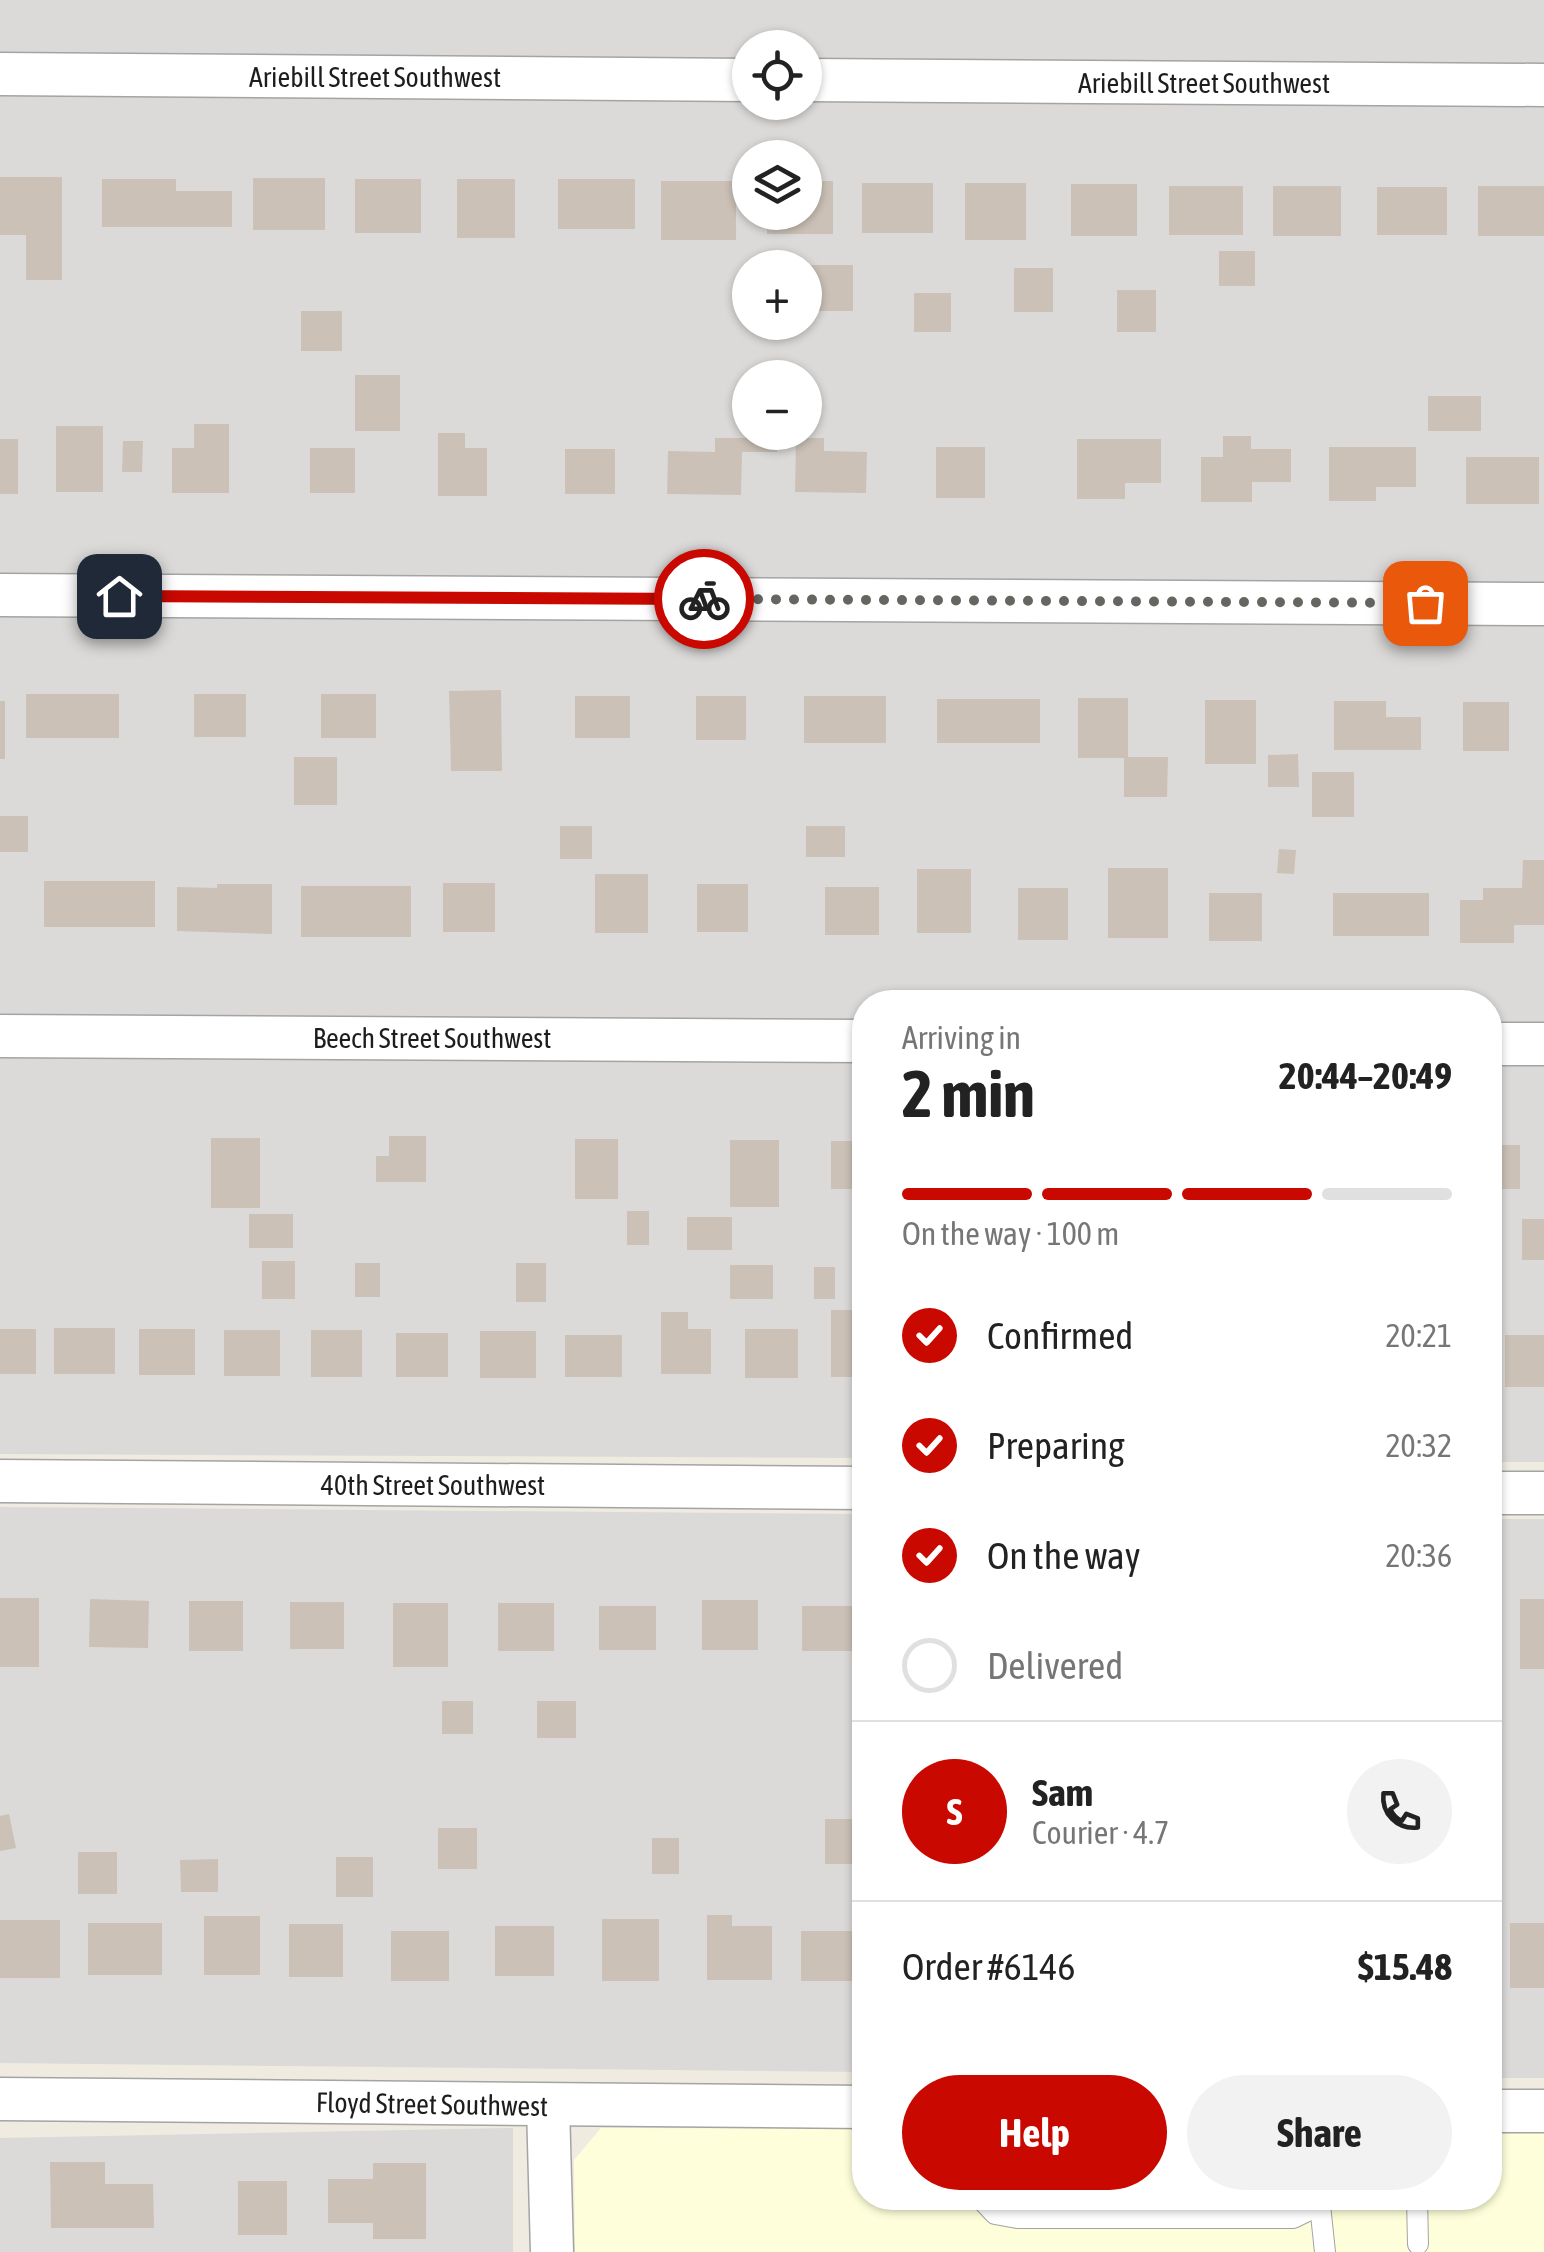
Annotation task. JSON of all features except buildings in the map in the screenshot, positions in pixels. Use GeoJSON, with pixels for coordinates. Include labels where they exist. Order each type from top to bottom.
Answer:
{"type":"FeatureCollection","features":[{"type":"Feature","properties":{"kind":"street","name":"Ariebill Street Southwest"},"geometry":{"type":"LineString","coordinates":[[0,74],[732,80]]}},
{"type":"Feature","properties":{"kind":"street","name":"Ariebill Street Southwest"},"geometry":{"type":"LineString","coordinates":[[822,80],[1544,85]]}},
{"type":"Feature","properties":{"kind":"street"},"geometry":{"type":"LineString","coordinates":[[0,596],[1544,604]]}},
{"type":"Feature","properties":{"kind":"street","name":"Beech Street Southwest"},"geometry":{"type":"LineString","coordinates":[[0,1036],[852,1041]]}},
{"type":"Feature","properties":{"kind":"street"},"geometry":{"type":"LineString","coordinates":[[1502,1044],[1544,1044]]}},
{"type":"Feature","properties":{"kind":"street","name":"40th Street Southwest"},"geometry":{"type":"LineString","coordinates":[[0,1481],[852,1488]]}},
{"type":"Feature","properties":{"kind":"street"},"geometry":{"type":"LineString","coordinates":[[1502,1493],[1544,1494]]}},
{"type":"Feature","properties":{"kind":"street","name":"Floyd Street Southwest"},"geometry":{"type":"LineString","coordinates":[[0,2099],[852,2107]]}},
{"type":"Feature","properties":{"kind":"street"},"geometry":{"type":"LineString","coordinates":[[548,2106],[552,2252]]}},
{"type":"Feature","properties":{"kind":"street"},"geometry":{"type":"LineString","coordinates":[[1502,2110],[1544,2111]]}},
{"type":"Feature","properties":{"kind":"lane"},"geometry":{"type":"LineString","coordinates":[[991,2210],[1017,2218],[1293,2218],[1307,2210]]}},
{"type":"Feature","properties":{"kind":"lane"},"geometry":{"type":"LineString","coordinates":[[1322,2210],[1325,2252]]}},
{"type":"Feature","properties":{"kind":"lane"},"geometry":{"type":"LineString","coordinates":[[1417,2210],[1418,2244]]}},
{"type":"Feature","properties":{"kind":"shaded area"},"geometry":{"type":"Polygon","coordinates":[[[0,0],[1544,0],[1544,1462],[1502,1462],[1502,990],[852,990],[852,1458],[0,1454],[0,0]]]}},
{"type":"Feature","properties":{"kind":"shaded area"},"geometry":{"type":"Polygon","coordinates":[[[0,1507],[852,1514],[852,2072],[0,2063],[0,1507]]]}},
{"type":"Feature","properties":{"kind":"shaded area"},"geometry":{"type":"Polygon","coordinates":[[[1502,1519],[1544,1519],[1544,2078],[1502,2078],[1502,1519]]]}},
{"type":"Feature","properties":{"kind":"shaded area"},"geometry":{"type":"Polygon","coordinates":[[[513,2128],[513,2252],[0,2252],[0,2138],[513,2128]]]}},
{"type":"Feature","properties":{"kind":"shaded area"},"geometry":{"type":"Polygon","coordinates":[[[601,2128],[852,2129],[852,2210],[1502,2210],[1502,2130],[1544,2130],[1544,2252],[575,2252],[574,2160],[601,2128]]]}},
{"type":"Feature","properties":{"kind":"way so far"},"geometry":{"type":"LineString","coordinates":[[704,599],[1425,603]]}},
{"type":"Feature","properties":{"kind":"route"},"geometry":{"type":"LineString","coordinates":[[119,596],[704,599]]}}]}
